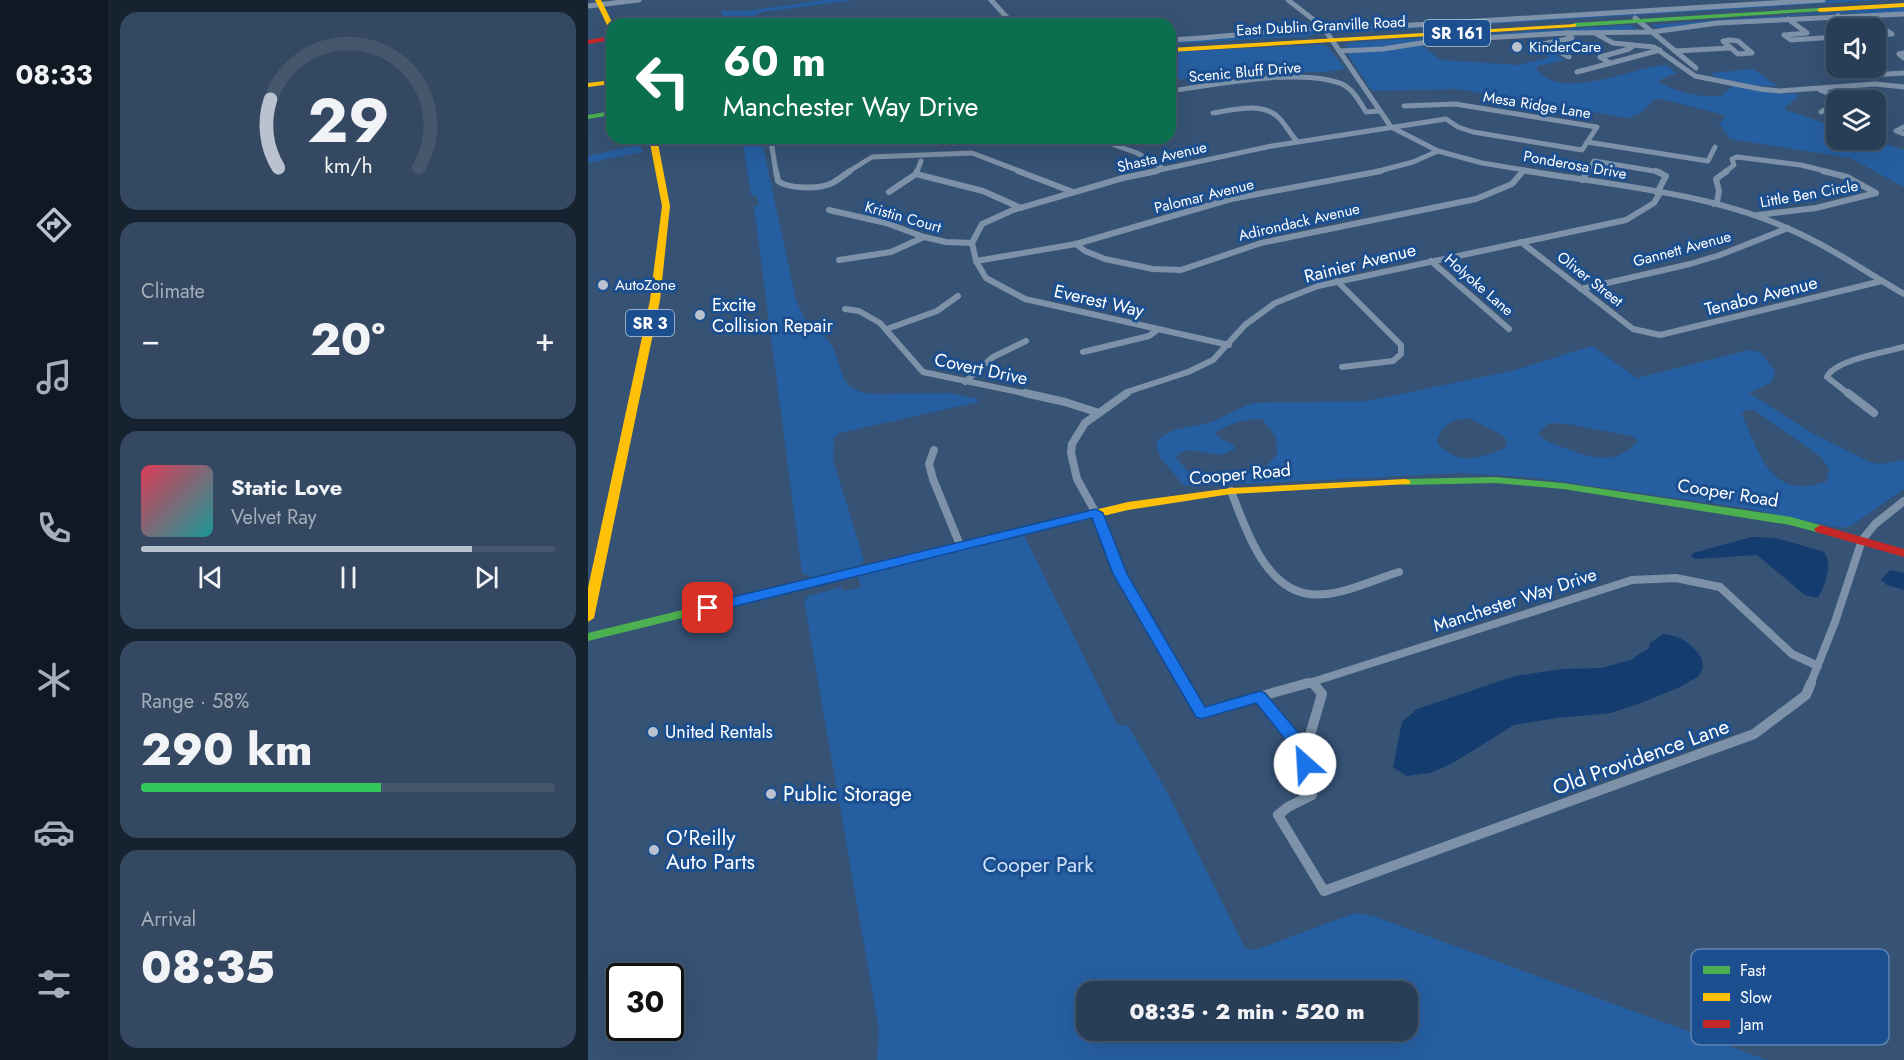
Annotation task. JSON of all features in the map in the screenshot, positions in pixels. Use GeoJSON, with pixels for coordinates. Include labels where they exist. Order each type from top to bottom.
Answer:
{"type":"FeatureCollection","features":[{"type":"Feature","properties":{"kind":"main road"},"geometry":{"type":"LineString","coordinates":[[1838,13],[1904,2]]}},
{"type":"Feature","properties":{"kind":"main road","name":"East Dublin Granville Road"},"geometry":{"type":"LineString","coordinates":[[1176,45],[1331,39],[1638,21],[1904,2]]}},
{"type":"Feature","properties":{"kind":"main road"},"geometry":{"type":"LineString","coordinates":[[595,4],[606,20]]}},
{"type":"Feature","properties":{"kind":"main road","name":"East Dublin Granville Road"},"geometry":{"type":"LineString","coordinates":[[1331,39],[1438,30],[1838,13]]}},
{"type":"Feature","properties":{"kind":"main road"},"geometry":{"type":"LineString","coordinates":[[588,41],[606,38]]}},
{"type":"Feature","properties":{"kind":"main road"},"geometry":{"type":"LineString","coordinates":[[1176,50],[1331,39]]}},
{"type":"Feature","properties":{"kind":"main road"},"geometry":{"type":"LineString","coordinates":[[591,83],[606,81]]}},
{"type":"Feature","properties":{"kind":"main road"},"geometry":{"type":"LineString","coordinates":[[588,117],[606,114]]}},
{"type":"Feature","properties":{"kind":"main road","name":"SR 3"},"geometry":{"type":"LineString","coordinates":[[588,618],[655,300],[666,206],[654,144]]}},
{"type":"Feature","properties":{"kind":"main road","name":"Cooper Road"},"geometry":{"type":"LineString","coordinates":[[588,637],[1096,513],[1231,491],[1348,484],[1495,480],[1563,486],[1791,521],[1904,553]]}},
{"type":"Feature","properties":{"kind":"street"},"geometry":{"type":"LineString","coordinates":[[595,4],[639,0]]}},
{"type":"Feature","properties":{"kind":"street"},"geometry":{"type":"LineString","coordinates":[[991,0],[1008,18]]}},
{"type":"Feature","properties":{"kind":"street","name":"Ponderosa Drive"},"geometry":{"type":"LineString","coordinates":[[1288,0],[1331,39],[1391,128],[1438,151],[1482,163],[1659,193],[1755,215],[1818,243],[1904,294]]}},
{"type":"Feature","properties":{"kind":"street","name":"East Dublin Granville Road"},"geometry":{"type":"LineString","coordinates":[[1331,39],[1353,24],[1397,26],[1823,0]]}},
{"type":"Feature","properties":{"kind":"street"},"geometry":{"type":"LineString","coordinates":[[1838,13],[1845,18]]}},
{"type":"Feature","properties":{"kind":"street","name":"East Dublin Granville Road"},"geometry":{"type":"LineString","coordinates":[[1176,40],[1255,35],[1331,39],[1383,49],[1434,41],[1566,33],[1652,32],[1718,23],[1788,19],[1838,13],[1904,14]]}},
{"type":"Feature","properties":{"kind":"street"},"geometry":{"type":"LineString","coordinates":[[1788,19],[1807,33],[1784,34],[1791,40],[1826,38]]}},
{"type":"Feature","properties":{"kind":"street"},"geometry":{"type":"LineString","coordinates":[[1638,21],[1696,68]]}},
{"type":"Feature","properties":{"kind":"street"},"geometry":{"type":"LineString","coordinates":[[1566,33],[1572,38],[1543,44],[1569,57]]}},
{"type":"Feature","properties":{"kind":"street"},"geometry":{"type":"LineString","coordinates":[[1594,33],[1604,40],[1644,45],[1660,50],[1683,70],[1695,76],[1770,91],[1875,84],[1904,87]]}},
{"type":"Feature","properties":{"kind":"street"},"geometry":{"type":"LineString","coordinates":[[1675,51],[1730,48],[1739,54],[1752,53],[1738,41],[1723,41],[1730,48]]}},
{"type":"Feature","properties":{"kind":"street"},"geometry":{"type":"LineString","coordinates":[[1610,63],[1600,57],[1629,49],[1632,47],[1630,44]]}},
{"type":"Feature","properties":{"kind":"street"},"geometry":{"type":"LineString","coordinates":[[1577,72],[1660,50]]}},
{"type":"Feature","properties":{"kind":"street"},"geometry":{"type":"LineString","coordinates":[[1904,53],[1899,54],[1904,58]]}},
{"type":"Feature","properties":{"kind":"street"},"geometry":{"type":"LineString","coordinates":[[1886,74],[1904,73]]}},
{"type":"Feature","properties":{"kind":"street","name":"Scenic Bluff Drive"},"geometry":{"type":"LineString","coordinates":[[1176,90],[1292,78],[1328,80],[1342,84],[1351,90],[1366,112],[1379,111]]}},
{"type":"Feature","properties":{"kind":"street"},"geometry":{"type":"LineString","coordinates":[[1817,88],[1826,92]]}},
{"type":"Feature","properties":{"kind":"street"},"geometry":{"type":"LineString","coordinates":[[1455,104],[1446,119],[1458,127],[1473,132],[1582,150],[1587,142],[1708,161],[1715,147]]}},
{"type":"Feature","properties":{"kind":"street","name":"Mesa Ridge Lane"},"geometry":{"type":"LineString","coordinates":[[1404,106],[1455,104],[1597,127],[1587,142]]}},
{"type":"Feature","properties":{"kind":"street"},"geometry":{"type":"LineString","coordinates":[[1213,113],[1251,109],[1271,112],[1278,117],[1284,128],[1297,141]]}},
{"type":"Feature","properties":{"kind":"street"},"geometry":{"type":"LineString","coordinates":[[1821,112],[1826,109]]}},
{"type":"Feature","properties":{"kind":"street","name":"Shasta Avenue"},"geometry":{"type":"LineString","coordinates":[[972,243],[982,224],[1021,208],[1162,168],[1297,141],[1446,119]]}},
{"type":"Feature","properties":{"kind":"street"},"geometry":{"type":"LineString","coordinates":[[1904,127],[1896,131],[1904,134]]}},
{"type":"Feature","properties":{"kind":"street"},"geometry":{"type":"LineString","coordinates":[[773,144],[778,181],[793,186],[829,184],[872,157],[972,153],[1074,192]]}},
{"type":"Feature","properties":{"kind":"street"},"geometry":{"type":"LineString","coordinates":[[1112,144],[1137,153],[1162,168]]}},
{"type":"Feature","properties":{"kind":"street","name":"Palomar Avenue"},"geometry":{"type":"LineString","coordinates":[[976,261],[1076,244],[1231,199],[1376,172],[1413,162],[1438,151]]}},
{"type":"Feature","properties":{"kind":"street","name":"Little Ben Circle"},"geometry":{"type":"LineString","coordinates":[[1714,204],[1717,202],[1719,191],[1716,179],[1734,165],[1732,159],[1737,157],[1801,165],[1847,177],[1876,193],[1815,207],[1755,215]]}},
{"type":"Feature","properties":{"kind":"street"},"geometry":{"type":"LineString","coordinates":[[888,192],[916,174],[921,161]]}},
{"type":"Feature","properties":{"kind":"street"},"geometry":{"type":"LineString","coordinates":[[1582,180],[1594,161],[1658,171],[1666,176],[1659,193]]}},
{"type":"Feature","properties":{"kind":"street","name":"Adirondack Avenue"},"geometry":{"type":"LineString","coordinates":[[1076,244],[1085,251],[1105,259],[1153,269],[1181,270],[1271,240],[1476,199],[1512,184],[1524,170]]}},
{"type":"Feature","properties":{"kind":"street"},"geometry":{"type":"LineString","coordinates":[[916,174],[975,188],[1021,208]]}},
{"type":"Feature","properties":{"kind":"street","name":"Rainier Avenue"},"geometry":{"type":"LineString","coordinates":[[1201,713],[1120,574],[1096,513],[1077,479],[1071,453],[1076,434],[1085,423],[1130,391],[1188,372],[1213,360],[1245,325],[1275,303],[1337,281],[1626,220],[1654,203],[1659,193]]}},
{"type":"Feature","properties":{"kind":"street","name":"Kristin Court"},"geometry":{"type":"LineString","coordinates":[[829,210],[886,223],[924,237],[946,242],[972,243]]}},
{"type":"Feature","properties":{"kind":"street","name":"Gannett Avenue"},"geometry":{"type":"LineString","coordinates":[[1581,289],[1720,255],[1788,228]]}},
{"type":"Feature","properties":{"kind":"street"},"geometry":{"type":"LineString","coordinates":[[839,260],[891,252],[924,237]]}},
{"type":"Feature","properties":{"kind":"street","name":"Oliver Street"},"geometry":{"type":"LineString","coordinates":[[1521,242],[1633,329],[1646,333]]}},
{"type":"Feature","properties":{"kind":"street"},"geometry":{"type":"LineString","coordinates":[[972,243],[976,261]]}},
{"type":"Feature","properties":{"kind":"street","name":"Everest Way"},"geometry":{"type":"LineString","coordinates":[[976,261],[986,278],[1025,299],[1229,345]]}},
{"type":"Feature","properties":{"kind":"street","name":"Holyoke Lane"},"geometry":{"type":"LineString","coordinates":[[1431,261],[1509,329]]}},
{"type":"Feature","properties":{"kind":"street"},"geometry":{"type":"LineString","coordinates":[[1337,281],[1401,345],[1401,354],[1394,361],[1342,367]]}},
{"type":"Feature","properties":{"kind":"street","name":"Tenabo Avenue"},"geometry":{"type":"LineString","coordinates":[[1646,333],[1660,335],[1673,333],[1882,281]]}},
{"type":"Feature","properties":{"kind":"street"},"geometry":{"type":"LineString","coordinates":[[887,329],[937,311],[958,296]]}},
{"type":"Feature","properties":{"kind":"street","name":"Covert Drive"},"geometry":{"type":"LineString","coordinates":[[844,309],[861,311],[878,320],[911,363],[923,372],[1065,402],[1099,413]]}},
{"type":"Feature","properties":{"kind":"street"},"geometry":{"type":"LineString","coordinates":[[1083,352],[1149,336],[1157,330]]}},
{"type":"Feature","properties":{"kind":"street"},"geometry":{"type":"LineString","coordinates":[[965,382],[986,360],[1003,349],[1026,341]]}},
{"type":"Feature","properties":{"kind":"street"},"geometry":{"type":"LineString","coordinates":[[1874,412],[1831,381],[1827,377],[1828,373],[1840,364],[1904,347]]}},
{"type":"Feature","properties":{"kind":"street"},"geometry":{"type":"LineString","coordinates":[[934,450],[929,464],[933,479],[960,545]]}},
{"type":"Feature","properties":{"kind":"street"},"geometry":{"type":"LineString","coordinates":[[1231,491],[1252,541],[1278,578],[1290,588],[1308,594],[1328,593],[1400,572]]}},
{"type":"Feature","properties":{"kind":"street"},"geometry":{"type":"LineString","coordinates":[[1862,540],[1875,524],[1904,501]]}},
{"type":"Feature","properties":{"kind":"street","name":"Old Providence Lane"},"geometry":{"type":"LineString","coordinates":[[1302,748],[1312,795],[1288,807],[1278,815],[1324,891],[1754,734],[1806,695],[1854,570],[1862,540]]}},
{"type":"Feature","properties":{"kind":"street","name":"Manchester Way Drive"},"geometry":{"type":"LineString","coordinates":[[1201,713],[1312,682],[1632,580],[1648,577],[1706,582],[1720,587],[1792,654],[1818,666]]}},
{"type":"Feature","properties":{"kind":"street"},"geometry":{"type":"LineString","coordinates":[[1260,697],[1302,748],[1310,735],[1322,694],[1312,682]]}},
{"type":"Feature","properties":{"kind":"green space"},"geometry":{"type":"Polygon","coordinates":[[[824,0],[854,0],[763,12],[755,15],[756,18],[723,18],[721,11],[746,11],[824,0]]]}},
{"type":"Feature","properties":{"kind":"green space"},"geometry":{"type":"Polygon","coordinates":[[[1836,0],[1882,0],[1342,33],[1334,30],[1836,0]]]}},
{"type":"Feature","properties":{"kind":"green space"},"geometry":{"type":"Polygon","coordinates":[[[1904,7],[1904,13],[1751,19],[1660,29],[1652,25],[1904,7]]]}},
{"type":"Feature","properties":{"kind":"green space"},"geometry":{"type":"Polygon","coordinates":[[[1628,25],[1638,29],[1424,40],[1387,47],[1349,48],[1344,45],[1356,42],[1628,25]]]}},
{"type":"Feature","properties":{"kind":"green space"},"geometry":{"type":"Polygon","coordinates":[[[1315,30],[1317,33],[1309,36],[1176,44],[1176,41],[1315,30]]]}},
{"type":"Feature","properties":{"kind":"green space"},"geometry":{"type":"Polygon","coordinates":[[[1418,43],[1441,60],[1518,65],[1548,58],[1546,53],[1552,53],[1565,60],[1536,68],[1547,78],[1562,83],[1598,80],[1666,65],[1677,73],[1657,81],[1687,93],[1721,96],[1732,87],[1737,86],[1774,93],[1797,94],[1799,96],[1785,107],[1786,110],[1826,124],[1826,150],[1886,150],[1886,144],[1904,150],[1904,187],[1850,158],[1730,139],[1719,123],[1725,118],[1724,115],[1661,99],[1655,99],[1639,114],[1627,118],[1457,89],[1372,91],[1347,53],[1418,43]]]}},
{"type":"Feature","properties":{"kind":"green space"},"geometry":{"type":"Polygon","coordinates":[[[1321,45],[1327,46],[1345,69],[1176,80],[1176,52],[1321,45]]]}},
{"type":"Feature","properties":{"kind":"green space"},"geometry":{"type":"Polygon","coordinates":[[[1753,69],[1777,86],[1759,86],[1715,77],[1711,73],[1753,69]]]}},
{"type":"Feature","properties":{"kind":"green space"},"geometry":{"type":"Polygon","coordinates":[[[743,144],[762,144],[796,300],[805,320],[825,337],[834,349],[843,377],[849,386],[863,393],[951,393],[977,399],[978,402],[840,433],[834,437],[833,460],[864,560],[860,565],[811,577],[802,573],[754,207],[759,205],[757,196],[751,195],[743,144]]]}},
{"type":"Feature","properties":{"kind":"green space"},"geometry":{"type":"Polygon","coordinates":[[[634,146],[641,147],[643,152],[588,163],[588,156],[634,146]]]}},
{"type":"Feature","properties":{"kind":"green space"},"geometry":{"type":"Polygon","coordinates":[[[1592,346],[1637,378],[1750,350],[1760,352],[1775,371],[1772,382],[1749,393],[1812,433],[1870,462],[1880,464],[1904,460],[1904,489],[1851,526],[1841,528],[1744,508],[1537,478],[1461,473],[1224,485],[1221,483],[1230,474],[1264,469],[1277,454],[1276,437],[1262,419],[1237,422],[1215,433],[1221,439],[1234,445],[1235,449],[1221,455],[1189,450],[1179,453],[1176,458],[1196,480],[1194,485],[1184,486],[1160,457],[1156,443],[1161,437],[1174,430],[1211,422],[1254,403],[1368,401],[1515,370],[1592,346]],[[1745,410],[1742,415],[1762,459],[1781,480],[1793,485],[1808,486],[1827,481],[1829,469],[1821,457],[1754,410],[1745,410]],[[1468,418],[1456,420],[1441,431],[1437,442],[1445,450],[1461,458],[1469,458],[1487,455],[1505,448],[1507,440],[1500,434],[1468,418]],[[1549,423],[1538,434],[1555,445],[1577,453],[1605,458],[1622,454],[1638,441],[1631,436],[1568,424],[1549,423]]]}},
{"type":"Feature","properties":{"kind":"green space","name":"Cooper Park"},"geometry":{"type":"Polygon","coordinates":[[[1024,535],[1117,724],[1128,726],[1166,790],[1245,948],[1255,950],[1355,913],[1373,916],[1691,1032],[1691,1045],[1726,1045],[1767,1060],[877,1060],[879,1030],[804,601],[808,596],[841,587],[844,591],[861,587],[858,576],[1024,535]]]}},
{"type":"Feature","properties":{"kind":"shaded area"},"geometry":{"type":"Polygon","coordinates":[[[1752,537],[1776,538],[1824,552],[1828,569],[1818,598],[1805,595],[1757,555],[1697,559],[1691,557],[1693,553],[1752,537]]]}},
{"type":"Feature","properties":{"kind":"shaded area"},"geometry":{"type":"Polygon","coordinates":[[[1890,570],[1904,573],[1904,590],[1887,585],[1881,580],[1890,570]]]}},
{"type":"Feature","properties":{"kind":"shaded area"},"geometry":{"type":"Polygon","coordinates":[[[1663,634],[1686,641],[1694,649],[1702,659],[1703,668],[1699,676],[1680,687],[1611,713],[1514,725],[1453,763],[1430,773],[1406,776],[1393,767],[1402,722],[1417,709],[1515,676],[1561,669],[1601,668],[1634,659],[1663,634]]]}},
{"type":"Feature","properties":{"kind":"traffic: fast"},"geometry":{"type":"LineString","coordinates":[[1574,25],[1820,10]]}},
{"type":"Feature","properties":{"kind":"traffic: fast"},"geometry":{"type":"LineString","coordinates":[[588,117],[606,114]]}},
{"type":"Feature","properties":{"kind":"traffic: fast"},"geometry":{"type":"LineString","coordinates":[[1405,482],[1495,480],[1563,486],[1791,521],[1820,529]]}},
{"type":"Feature","properties":{"kind":"traffic: fast"},"geometry":{"type":"LineString","coordinates":[[588,637],[969,544]]}},
{"type":"Feature","properties":{"kind":"traffic: slow"},"geometry":{"type":"LineString","coordinates":[[598,0],[607,18]]}},
{"type":"Feature","properties":{"kind":"traffic: slow"},"geometry":{"type":"LineString","coordinates":[[1820,10],[1904,5]]}},
{"type":"Feature","properties":{"kind":"traffic: slow"},"geometry":{"type":"LineString","coordinates":[[1176,50],[1574,25]]}},
{"type":"Feature","properties":{"kind":"traffic: slow"},"geometry":{"type":"LineString","coordinates":[[588,85],[606,83]]}},
{"type":"Feature","properties":{"kind":"traffic: slow"},"geometry":{"type":"LineString","coordinates":[[588,618],[655,300],[666,206],[654,144]]}},
{"type":"Feature","properties":{"kind":"traffic: slow"},"geometry":{"type":"LineString","coordinates":[[969,544],[1128,506],[1231,491],[1405,482]]}},
{"type":"Feature","properties":{"kind":"traffic: jam"},"geometry":{"type":"LineString","coordinates":[[588,42],[606,39]]}},
{"type":"Feature","properties":{"kind":"traffic: jam"},"geometry":{"type":"LineString","coordinates":[[1820,529],[1904,553]]}},
{"type":"Feature","properties":{"kind":"place","name":"KinderCare"},"geometry":{"type":"Point","coordinates":[1517,47]}},
{"type":"Feature","properties":{"kind":"place","name":"AutoZone"},"geometry":{"type":"Point","coordinates":[603,285]}},
{"type":"Feature","properties":{"kind":"place","name":"Excite Collision Repair"},"geometry":{"type":"Point","coordinates":[700,315]}},
{"type":"Feature","properties":{"kind":"place","name":"United Rentals"},"geometry":{"type":"Point","coordinates":[653,732]}},
{"type":"Feature","properties":{"kind":"place","name":"Public Storage"},"geometry":{"type":"Point","coordinates":[771,794]}},
{"type":"Feature","properties":{"kind":"place","name":"O'Reilly Auto Parts"},"geometry":{"type":"Point","coordinates":[654,850]}},
{"type":"Feature","properties":{"kind":"route"},"geometry":{"type":"LineString","coordinates":[[708,608],[1096,513],[1120,574],[1201,713],[1260,697],[1302,748],[1305,764]]}}]}
